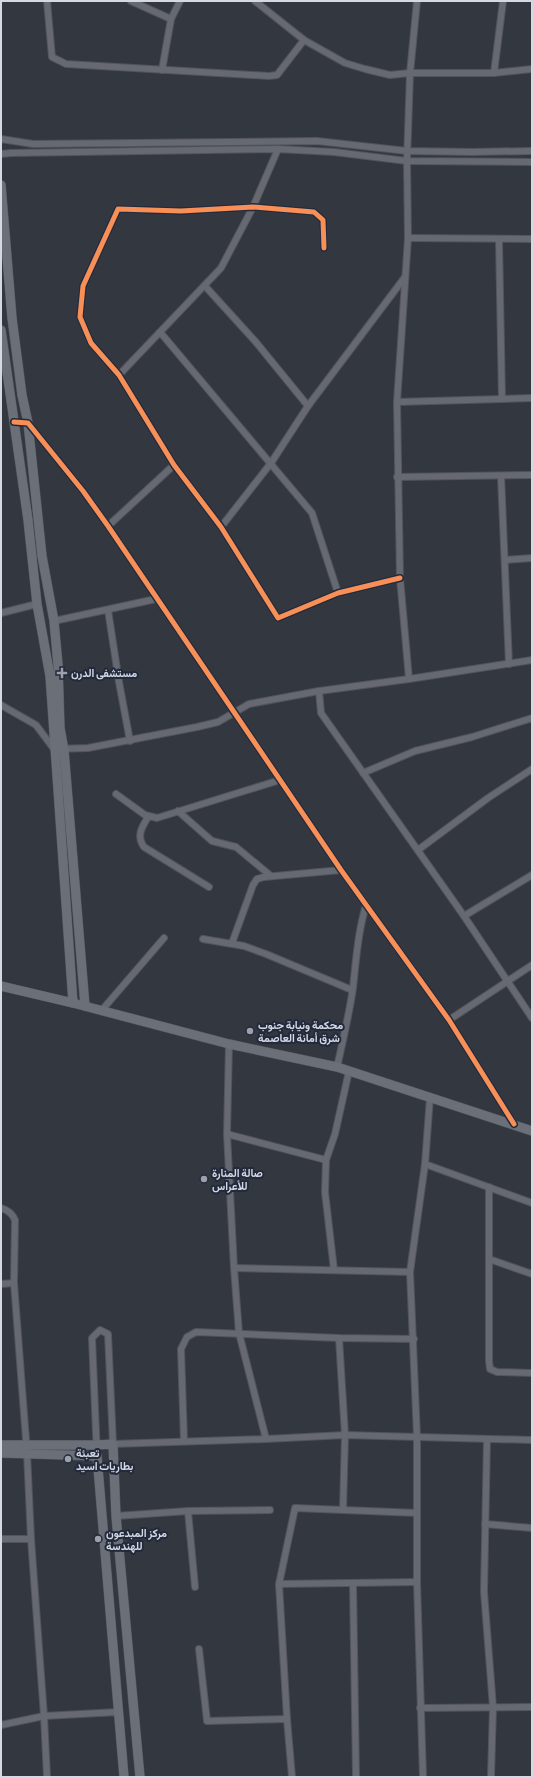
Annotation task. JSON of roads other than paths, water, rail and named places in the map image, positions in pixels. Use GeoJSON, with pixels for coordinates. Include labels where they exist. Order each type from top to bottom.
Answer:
{"type":"FeatureCollection","features":[{"type":"Feature","properties":{"kind":"street"},"geometry":{"type":"LineString","coordinates":[[47,1],[52,57],[66,64],[269,76],[277,75],[304,40]]}},
{"type":"Feature","properties":{"kind":"street"},"geometry":{"type":"LineString","coordinates":[[131,1],[171,19]]}},
{"type":"Feature","properties":{"kind":"street"},"geometry":{"type":"LineString","coordinates":[[162,70],[171,19],[180,1]]}},
{"type":"Feature","properties":{"kind":"street"},"geometry":{"type":"LineString","coordinates":[[255,1],[304,40],[345,63],[390,75],[410,73],[494,73],[532,69]]}},
{"type":"Feature","properties":{"kind":"street"},"geometry":{"type":"LineString","coordinates":[[409,679],[400,578],[396,402],[408,238],[407,151],[410,73],[417,1]]}},
{"type":"Feature","properties":{"kind":"street"},"geometry":{"type":"LineString","coordinates":[[494,73],[503,1]]}},
{"type":"Feature","properties":{"kind":"street"},"geometry":{"type":"LineString","coordinates":[[1,139],[33,144],[202,141],[317,141],[407,151],[532,151]]}},
{"type":"Feature","properties":{"kind":"street"},"geometry":{"type":"LineString","coordinates":[[1,154],[11,152],[278,150],[334,152],[407,161],[532,162]]}},
{"type":"Feature","properties":{"kind":"street"},"geometry":{"type":"LineString","coordinates":[[119,375],[221,268],[253,207],[278,150]]}},
{"type":"Feature","properties":{"kind":"street"},"geometry":{"type":"LineString","coordinates":[[1,185],[12,318],[22,396],[28,423],[42,556],[54,621],[58,665],[60,728],[64,750],[85,1006]]}},
{"type":"Feature","properties":{"kind":"street"},"geometry":{"type":"LineString","coordinates":[[324,248],[323,220],[314,212],[253,207],[181,211],[118,209],[83,286],[80,317],[91,343],[119,375],[174,465],[221,528],[278,618],[338,593],[400,578]]}},
{"type":"Feature","properties":{"kind":"street"},"geometry":{"type":"LineString","coordinates":[[408,238],[499,240],[532,239]]}},
{"type":"Feature","properties":{"kind":"street"},"geometry":{"type":"LineString","coordinates":[[499,240],[502,399]]}},
{"type":"Feature","properties":{"kind":"street"},"geometry":{"type":"LineString","coordinates":[[221,528],[271,463],[308,406],[405,277]]}},
{"type":"Feature","properties":{"kind":"street"},"geometry":{"type":"LineString","coordinates":[[204,286],[255,341],[308,406]]}},
{"type":"Feature","properties":{"kind":"street"},"geometry":{"type":"LineString","coordinates":[[1,330],[37,604],[50,676],[54,749],[74,1003]]}},
{"type":"Feature","properties":{"kind":"street"},"geometry":{"type":"LineString","coordinates":[[160,332],[312,513],[338,593]]}},
{"type":"Feature","properties":{"kind":"street"},"geometry":{"type":"LineString","coordinates":[[396,402],[532,398]]}},
{"type":"Feature","properties":{"kind":"street"},"geometry":{"type":"LineString","coordinates":[[14,422],[28,423],[83,491],[108,526],[341,870],[449,1020],[514,1124]]}},
{"type":"Feature","properties":{"kind":"street"},"geometry":{"type":"LineString","coordinates":[[108,526],[174,465]]}},
{"type":"Feature","properties":{"kind":"street"},"geometry":{"type":"LineString","coordinates":[[397,477],[532,475]]}},
{"type":"Feature","properties":{"kind":"street"},"geometry":{"type":"LineString","coordinates":[[501,476],[509,664]]}},
{"type":"Feature","properties":{"kind":"street"},"geometry":{"type":"LineString","coordinates":[[505,560],[532,558]]}},
{"type":"Feature","properties":{"kind":"street"},"geometry":{"type":"LineString","coordinates":[[54,621],[156,599]]}},
{"type":"Feature","properties":{"kind":"street"},"geometry":{"type":"LineString","coordinates":[[1,614],[37,604]]}},
{"type":"Feature","properties":{"kind":"street"},"geometry":{"type":"LineString","coordinates":[[108,610],[130,741]]}},
{"type":"Feature","properties":{"kind":"street"},"geometry":{"type":"LineString","coordinates":[[1,705],[36,725],[54,749],[64,750],[88,748],[130,741],[218,722],[249,704],[319,691],[532,660]]}},
{"type":"Feature","properties":{"kind":"street"},"geometry":{"type":"LineString","coordinates":[[319,691],[321,713],[464,916],[532,1018]]}},
{"type":"Feature","properties":{"kind":"street"},"geometry":{"type":"LineString","coordinates":[[363,773],[415,751],[472,737],[532,718]]}},
{"type":"Feature","properties":{"kind":"street"},"geometry":{"type":"LineString","coordinates":[[418,850],[488,798],[532,769]]}},
{"type":"Feature","properties":{"kind":"street"},"geometry":{"type":"LineString","coordinates":[[116,794],[148,817],[157,818],[280,780]]}},
{"type":"Feature","properties":{"kind":"street"},"geometry":{"type":"LineString","coordinates":[[178,811],[212,841],[236,847],[271,876]]}},
{"type":"Feature","properties":{"kind":"street"},"geometry":{"type":"LineString","coordinates":[[148,817],[140,834],[140,840],[144,847],[209,887]]}},
{"type":"Feature","properties":{"kind":"street"},"geometry":{"type":"LineString","coordinates":[[232,943],[254,883],[260,878],[341,870]]}},
{"type":"Feature","properties":{"kind":"street"},"geometry":{"type":"LineString","coordinates":[[464,916],[532,875]]}},
{"type":"Feature","properties":{"kind":"street"},"geometry":{"type":"LineString","coordinates":[[337,1067],[344,1040],[352,990],[358,936],[366,905]]}},
{"type":"Feature","properties":{"kind":"street"},"geometry":{"type":"LineString","coordinates":[[102,1010],[164,938]]}},
{"type":"Feature","properties":{"kind":"street"},"geometry":{"type":"LineString","coordinates":[[203,939],[232,943],[266,954],[352,990]]}},
{"type":"Feature","properties":{"kind":"street"},"geometry":{"type":"LineString","coordinates":[[449,1020],[532,965]]}},
{"type":"Feature","properties":{"kind":"street"},"geometry":{"type":"LineString","coordinates":[[1,986],[102,1010],[229,1044],[337,1067],[532,1131]]}},
{"type":"Feature","properties":{"kind":"street"},"geometry":{"type":"LineString","coordinates":[[229,1044],[227,1134],[239,1333],[266,1439]]}},
{"type":"Feature","properties":{"kind":"street"},"geometry":{"type":"LineString","coordinates":[[334,1270],[325,1192],[326,1160],[335,1134],[349,1071]]}},
{"type":"Feature","properties":{"kind":"street"},"geometry":{"type":"LineString","coordinates":[[423,1777],[417,1582],[417,1437],[410,1272],[425,1164],[430,1097]]}},
{"type":"Feature","properties":{"kind":"street"},"geometry":{"type":"LineString","coordinates":[[227,1134],[326,1160]]}},
{"type":"Feature","properties":{"kind":"street"},"geometry":{"type":"LineString","coordinates":[[425,1164],[532,1203]]}},
{"type":"Feature","properties":{"kind":"street"},"geometry":{"type":"LineString","coordinates":[[489,1187],[490,1369],[497,1372],[532,1373]]}},
{"type":"Feature","properties":{"kind":"street"},"geometry":{"type":"LineString","coordinates":[[1,1208],[13,1215],[15,1220],[14,1284],[27,1449],[31,1539],[47,1777]]}},
{"type":"Feature","properties":{"kind":"street"},"geometry":{"type":"LineString","coordinates":[[489,1259],[532,1274]]}},
{"type":"Feature","properties":{"kind":"street"},"geometry":{"type":"LineString","coordinates":[[234,1268],[410,1272]]}},
{"type":"Feature","properties":{"kind":"street"},"geometry":{"type":"LineString","coordinates":[[1,1284],[14,1284]]}},
{"type":"Feature","properties":{"kind":"street"},"geometry":{"type":"LineString","coordinates":[[124,1777],[96,1456],[92,1338],[100,1330],[108,1334],[116,1516],[140,1777]]}},
{"type":"Feature","properties":{"kind":"street"},"geometry":{"type":"LineString","coordinates":[[184,1441],[181,1349],[187,1337],[196,1332],[339,1338],[414,1339]]}},
{"type":"Feature","properties":{"kind":"street"},"geometry":{"type":"LineString","coordinates":[[339,1338],[345,1435],[343,1510]]}},
{"type":"Feature","properties":{"kind":"street"},"geometry":{"type":"LineString","coordinates":[[1,1453],[27,1449],[113,1444],[345,1435],[532,1440]]}},
{"type":"Feature","properties":{"kind":"street"},"geometry":{"type":"LineString","coordinates":[[487,1439],[484,1592],[493,1707],[491,1777]]}},
{"type":"Feature","properties":{"kind":"street"},"geometry":{"type":"LineString","coordinates":[[1,1445],[96,1456],[114,1455]]}},
{"type":"Feature","properties":{"kind":"street"},"geometry":{"type":"LineString","coordinates":[[292,1777],[279,1584],[295,1508],[417,1513]]}},
{"type":"Feature","properties":{"kind":"street"},"geometry":{"type":"LineString","coordinates":[[116,1516],[188,1511],[270,1510]]}},
{"type":"Feature","properties":{"kind":"street"},"geometry":{"type":"LineString","coordinates":[[188,1511],[195,1587]]}},
{"type":"Feature","properties":{"kind":"street"},"geometry":{"type":"LineString","coordinates":[[485,1524],[532,1528]]}},
{"type":"Feature","properties":{"kind":"street"},"geometry":{"type":"LineString","coordinates":[[1,1539],[31,1539]]}},
{"type":"Feature","properties":{"kind":"street"},"geometry":{"type":"LineString","coordinates":[[279,1584],[417,1582]]}},
{"type":"Feature","properties":{"kind":"street"},"geometry":{"type":"LineString","coordinates":[[353,1583],[356,1777]]}},
{"type":"Feature","properties":{"kind":"street"},"geometry":{"type":"LineString","coordinates":[[198,1648],[207,1721],[287,1719]]}},
{"type":"Feature","properties":{"kind":"street"},"geometry":{"type":"LineString","coordinates":[[420,1708],[532,1707]]}},
{"type":"Feature","properties":{"kind":"street"},"geometry":{"type":"LineString","coordinates":[[1,1725],[44,1716],[118,1712]]}},
{"type":"Feature","properties":{"kind":"place","name":"مستشفى الدرن"},"geometry":{"type":"Point","coordinates":[62,673]}},
{"type":"Feature","properties":{"kind":"place","name":"محكمة ونيابة جنوب شرق أمانة العاصمة"},"geometry":{"type":"Point","coordinates":[250,1031]}},
{"type":"Feature","properties":{"kind":"place","name":"صالة المنارة للأعراس"},"geometry":{"type":"Point","coordinates":[204,1179]}},
{"type":"Feature","properties":{"kind":"place","name":"تعبئة بطاريات اسيد"},"geometry":{"type":"Point","coordinates":[68,1459]}},
{"type":"Feature","properties":{"kind":"place","name":"مركز المبدعون للهندسة"},"geometry":{"type":"Point","coordinates":[98,1539]}}]}
